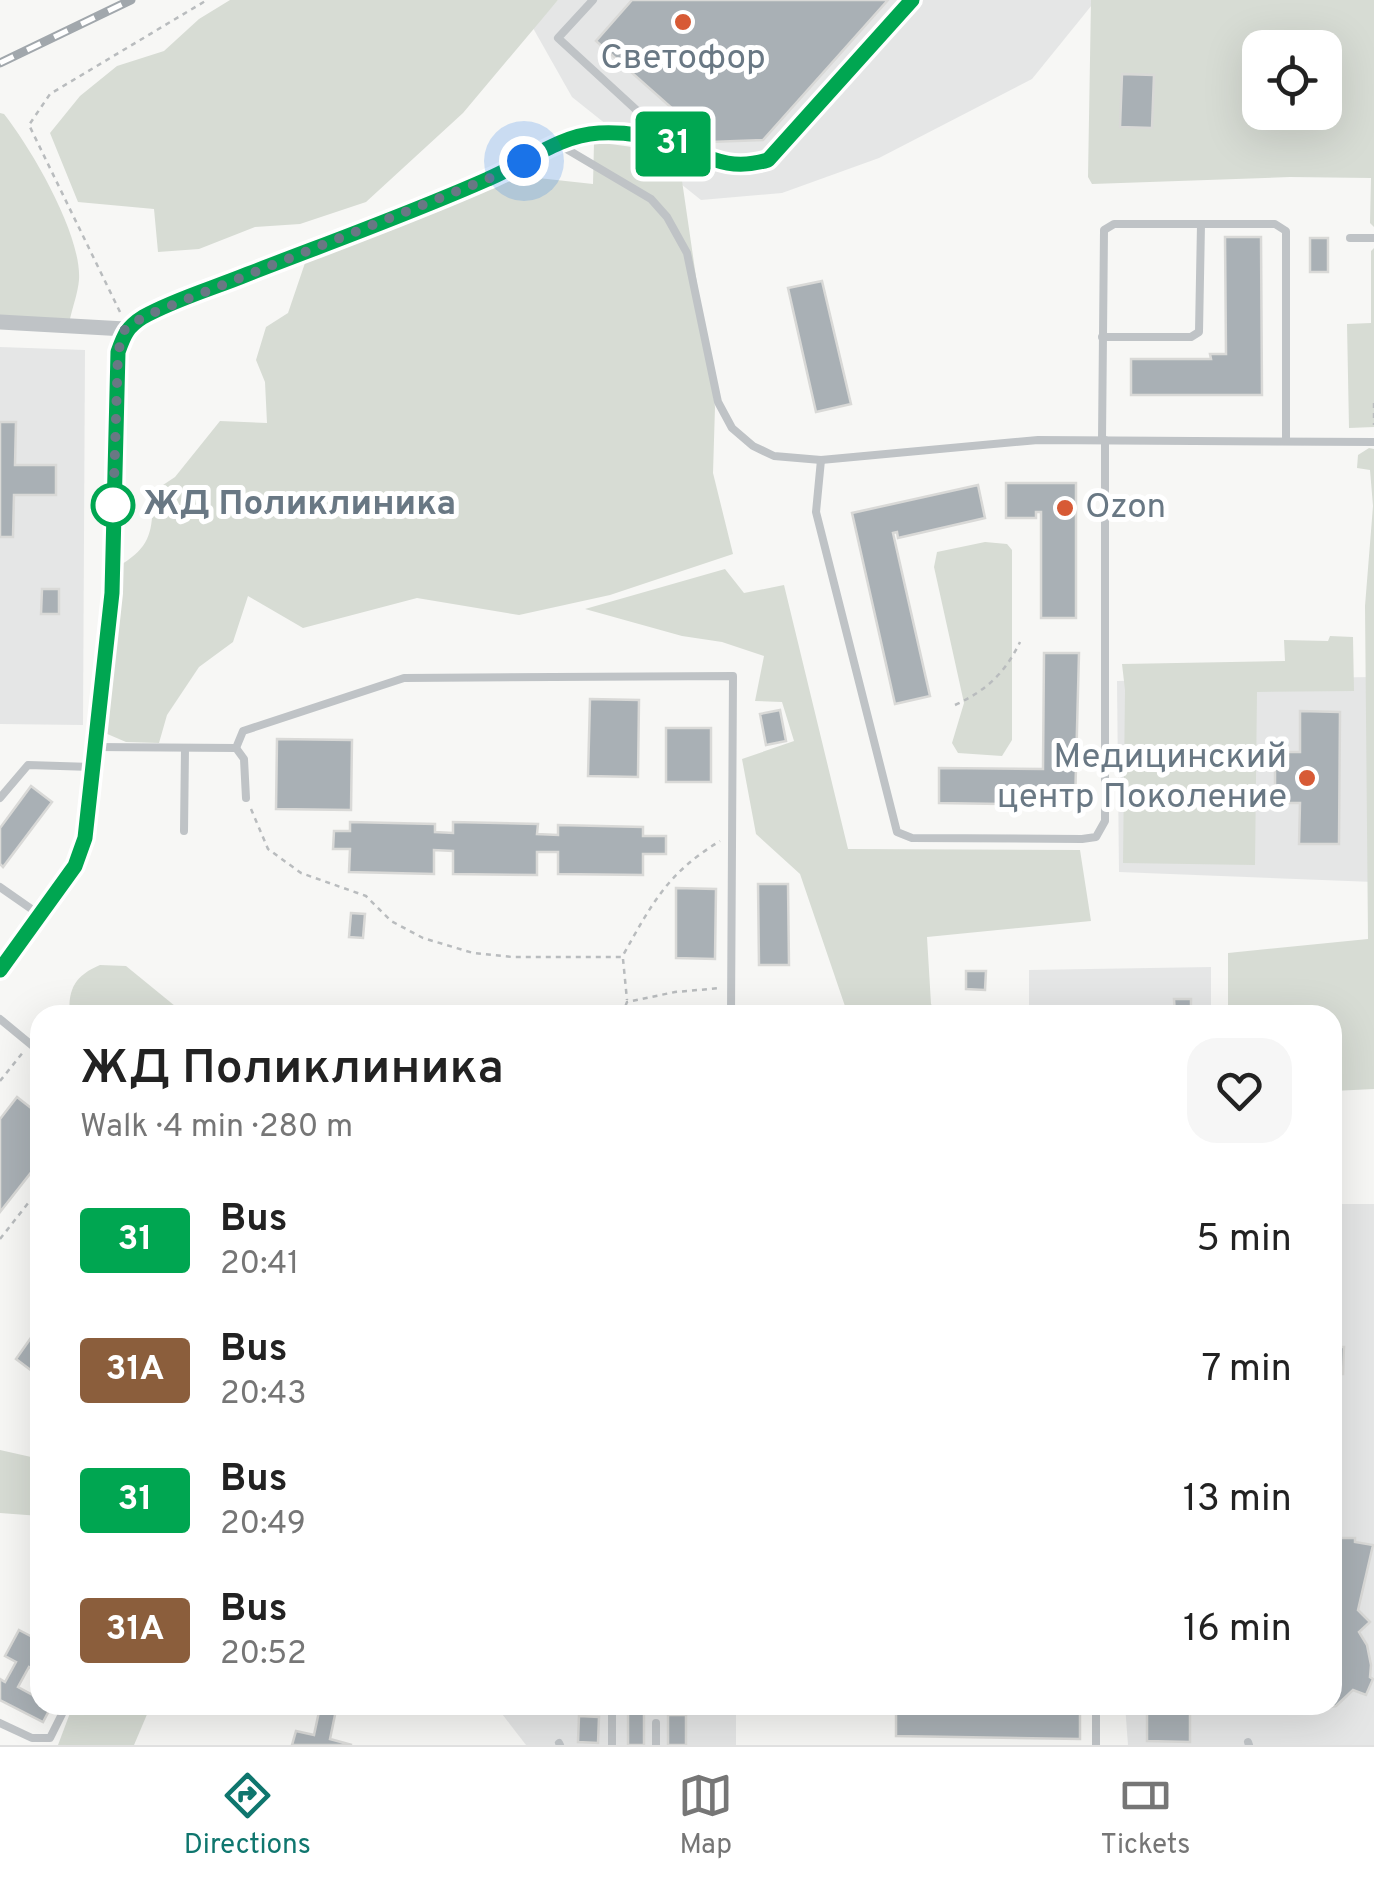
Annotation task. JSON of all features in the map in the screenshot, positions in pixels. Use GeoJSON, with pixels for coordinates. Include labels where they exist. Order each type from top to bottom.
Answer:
{"type":"FeatureCollection","features":[{"type":"Feature","properties":{"kind":"street"},"geometry":{"type":"LineString","coordinates":[[0,322],[125,329],[118,352],[112,593],[85,838],[75,866],[0,970]]}},
{"type":"Feature","properties":{"kind":"lane"},"geometry":{"type":"LineString","coordinates":[[592,0],[558,38],[672,143]]}},
{"type":"Feature","properties":{"kind":"lane"},"geometry":{"type":"LineString","coordinates":[[125,329],[201,292],[490,178],[558,144],[597,133],[647,136],[724,162],[754,164],[768,160],[912,0]]}},
{"type":"Feature","properties":{"kind":"lane"},"geometry":{"type":"LineString","coordinates":[[558,144],[651,199],[667,217],[688,253],[718,402],[732,428],[752,446],[774,456],[821,460],[982,444],[1104,440],[1374,442]]}},
{"type":"Feature","properties":{"kind":"lane"},"geometry":{"type":"LineString","coordinates":[[1102,337],[1191,337],[1199,332],[1201,224]]}},
{"type":"Feature","properties":{"kind":"lane"},"geometry":{"type":"LineString","coordinates":[[821,460],[816,512],[897,832],[912,838],[1082,839],[1100,833],[1105,821],[1102,236],[1108,226],[1275,224],[1286,231],[1286,442]]}},
{"type":"Feature","properties":{"kind":"lane"},"geometry":{"type":"LineString","coordinates":[[1350,238],[1374,238]]}},
{"type":"Feature","properties":{"kind":"lane"},"geometry":{"type":"LineString","coordinates":[[236,748],[242,730],[404,678],[733,676],[731,1005]]}},
{"type":"Feature","properties":{"kind":"lane"},"geometry":{"type":"LineString","coordinates":[[94,746],[236,748]]}},
{"type":"Feature","properties":{"kind":"lane"},"geometry":{"type":"LineString","coordinates":[[236,748],[244,759],[246,798]]}},
{"type":"Feature","properties":{"kind":"lane"},"geometry":{"type":"LineString","coordinates":[[184,830],[185,749]]}},
{"type":"Feature","properties":{"kind":"lane"},"geometry":{"type":"LineString","coordinates":[[0,798],[28,765],[92,767]]}},
{"type":"Feature","properties":{"kind":"lane"},"geometry":{"type":"LineString","coordinates":[[0,888],[40,915]]}},
{"type":"Feature","properties":{"kind":"lane"},"geometry":{"type":"LineString","coordinates":[[0,1019],[30,1043]]}},
{"type":"Feature","properties":{"kind":"lane"},"geometry":{"type":"LineString","coordinates":[[0,1722],[32,1738],[50,1738],[62,1715]]}},
{"type":"Feature","properties":{"kind":"lane"},"geometry":{"type":"LineString","coordinates":[[612,1715],[612,1745]]}},
{"type":"Feature","properties":{"kind":"lane"},"geometry":{"type":"LineString","coordinates":[[1096,1715],[1096,1745]]}},
{"type":"Feature","properties":{"kind":"lane"},"geometry":{"type":"LineString","coordinates":[[656,1723],[656,1745]]}},
{"type":"Feature","properties":{"kind":"path"},"geometry":{"type":"LineString","coordinates":[[125,329],[120,311],[29,125],[50,94],[207,0]]}},
{"type":"Feature","properties":{"kind":"path"},"geometry":{"type":"LineString","coordinates":[[1374,403],[1374,424]]}},
{"type":"Feature","properties":{"kind":"path"},"geometry":{"type":"LineString","coordinates":[[956,705],[994,682],[1020,642]]}},
{"type":"Feature","properties":{"kind":"path"},"geometry":{"type":"LineString","coordinates":[[246,798],[268,850],[301,873],[366,896],[391,921],[423,938],[473,953],[512,957],[622,957]]}},
{"type":"Feature","properties":{"kind":"path"},"geometry":{"type":"LineString","coordinates":[[627,1005],[622,957],[672,876],[732,833]]}},
{"type":"Feature","properties":{"kind":"path"},"geometry":{"type":"LineString","coordinates":[[628,1002],[675,992],[732,987]]}},
{"type":"Feature","properties":{"kind":"path"},"geometry":{"type":"LineString","coordinates":[[0,1081],[30,1043]]}},
{"type":"Feature","properties":{"kind":"path"},"geometry":{"type":"LineString","coordinates":[[0,1239],[30,1201]]}},
{"type":"Feature","properties":{"kind":"shaded area"},"geometry":{"type":"Polygon","coordinates":[[[230,0],[558,0],[463,113],[366,202],[300,224],[255,227],[199,249],[158,252],[154,209],[78,202],[50,133],[80,96],[117,66],[164,51],[199,19],[230,0]]]}},
{"type":"Feature","properties":{"kind":"shaded area"},"geometry":{"type":"Polygon","coordinates":[[[558,0],[1096,0],[1032,79],[879,158],[782,193],[701,200],[572,97],[533,28],[558,0]]]}},
{"type":"Feature","properties":{"kind":"shaded area"},"geometry":{"type":"Polygon","coordinates":[[[1091,0],[1374,0],[1374,227],[1370,223],[1371,178],[1092,184],[1088,177],[1091,0]]]}},
{"type":"Feature","properties":{"kind":"shaded area"},"geometry":{"type":"Polygon","coordinates":[[[0,113],[15,129],[40,170],[72,240],[79,280],[70,319],[0,316],[0,113]]]}},
{"type":"Feature","properties":{"kind":"shaded area"},"geometry":{"type":"Polygon","coordinates":[[[594,143],[639,149],[680,167],[715,407],[713,473],[733,554],[610,595],[519,615],[417,598],[303,628],[248,596],[233,642],[199,667],[167,715],[159,743],[126,742],[105,733],[122,564],[146,541],[154,491],[175,477],[220,421],[267,423],[265,382],[256,360],[266,327],[288,313],[305,263],[499,184],[529,177],[593,184],[594,143]]]}},
{"type":"Feature","properties":{"kind":"shaded area"},"geometry":{"type":"Polygon","coordinates":[[[1374,248],[1374,427],[1349,428],[1347,324],[1371,323],[1374,248]]]}},
{"type":"Feature","properties":{"kind":"shaded area"},"geometry":{"type":"Polygon","coordinates":[[[0,347],[85,350],[83,725],[0,724],[0,347]]]}},
{"type":"Feature","properties":{"kind":"shaded area"},"geometry":{"type":"Polygon","coordinates":[[[1374,449],[1374,1089],[1342,1091],[1342,1005],[1228,1005],[1228,953],[1368,939],[1365,606],[1373,506],[1370,470],[1357,468],[1358,455],[1374,449]]]}},
{"type":"Feature","properties":{"kind":"shaded area"},"geometry":{"type":"Polygon","coordinates":[[[985,542],[1007,544],[1012,550],[1012,740],[1002,756],[958,753],[952,743],[964,703],[934,567],[937,552],[985,542]]]}},
{"type":"Feature","properties":{"kind":"shaded area"},"geometry":{"type":"Polygon","coordinates":[[[725,569],[744,593],[784,585],[848,849],[1080,850],[1091,921],[927,937],[932,1005],[845,1005],[800,874],[756,834],[742,759],[794,741],[782,702],[755,701],[764,656],[585,609],[725,569]]]}},
{"type":"Feature","properties":{"kind":"shaded area"},"geometry":{"type":"Polygon","coordinates":[[[1330,636],[1353,637],[1354,691],[1257,692],[1255,865],[1123,863],[1122,664],[1285,661],[1284,640],[1328,641],[1330,636]]]}},
{"type":"Feature","properties":{"kind":"shaded area"},"geometry":{"type":"Polygon","coordinates":[[[1374,677],[1374,882],[1119,872],[1117,681],[1374,677]]]}},
{"type":"Feature","properties":{"kind":"shaded area"},"geometry":{"type":"Polygon","coordinates":[[[100,965],[126,966],[174,1005],[70,1005],[75,984],[100,965]]]}},
{"type":"Feature","properties":{"kind":"shaded area"},"geometry":{"type":"Polygon","coordinates":[[[1211,967],[1211,1005],[1029,1005],[1029,970],[1211,967]]]}},
{"type":"Feature","properties":{"kind":"shaded area"},"geometry":{"type":"Polygon","coordinates":[[[1342,1204],[1374,1204],[1374,1745],[1128,1745],[1126,1715],[1342,1715],[1342,1204]]]}},
{"type":"Feature","properties":{"kind":"shaded area"},"geometry":{"type":"Polygon","coordinates":[[[0,1450],[30,1457],[30,1515],[0,1513],[0,1450]]]}},
{"type":"Feature","properties":{"kind":"shaded area"},"geometry":{"type":"Polygon","coordinates":[[[69,1715],[147,1715],[134,1745],[58,1745],[69,1715]]]}},
{"type":"Feature","properties":{"kind":"shaded area"},"geometry":{"type":"Polygon","coordinates":[[[503,1715],[736,1715],[736,1745],[526,1745],[503,1715]]]}},
{"type":"Feature","properties":{"kind":"building"},"geometry":{"type":"Polygon","coordinates":[[[632,0],[888,0],[763,140],[710,142],[596,41],[632,0]]]}},
{"type":"Feature","properties":{"kind":"building"},"geometry":{"type":"Polygon","coordinates":[[[1122,74],[1154,75],[1152,128],[1120,127],[1122,74]]]}},
{"type":"Feature","properties":{"kind":"building"},"geometry":{"type":"Polygon","coordinates":[[[1225,237],[1261,237],[1262,395],[1131,395],[1131,359],[1211,359],[1210,354],[1226,354],[1225,237]]]}},
{"type":"Feature","properties":{"kind":"building"},"geometry":{"type":"Polygon","coordinates":[[[1310,238],[1328,238],[1328,272],[1310,272],[1310,238]]]}},
{"type":"Feature","properties":{"kind":"building"},"geometry":{"type":"Polygon","coordinates":[[[822,281],[851,404],[816,412],[788,288],[822,281]]]}},
{"type":"Feature","properties":{"kind":"building"},"geometry":{"type":"Polygon","coordinates":[[[0,422],[16,422],[15,465],[56,465],[56,495],[14,495],[13,537],[0,537],[0,422]]]}},
{"type":"Feature","properties":{"kind":"building"},"geometry":{"type":"Polygon","coordinates":[[[1006,483],[1076,483],[1076,618],[1041,618],[1041,512],[1036,512],[1036,518],[1006,518],[1006,483]]]}},
{"type":"Feature","properties":{"kind":"building"},"geometry":{"type":"Polygon","coordinates":[[[978,485],[985,518],[898,538],[897,532],[893,533],[930,696],[895,704],[852,513],[978,485]]]}},
{"type":"Feature","properties":{"kind":"building"},"geometry":{"type":"Polygon","coordinates":[[[42,589],[59,589],[59,614],[41,614],[42,589]]]}},
{"type":"Feature","properties":{"kind":"building"},"geometry":{"type":"Polygon","coordinates":[[[1044,653],[1079,653],[1075,805],[939,803],[939,768],[1043,769],[1044,653]]]}},
{"type":"Feature","properties":{"kind":"building"},"geometry":{"type":"Polygon","coordinates":[[[590,699],[639,700],[638,777],[588,776],[590,699]]]}},
{"type":"Feature","properties":{"kind":"building"},"geometry":{"type":"Polygon","coordinates":[[[780,710],[786,741],[766,745],[760,714],[780,710]]]}},
{"type":"Feature","properties":{"kind":"building","name":"Медицинский центр Поколение"},"geometry":{"type":"Polygon","coordinates":[[[1300,711],[1340,712],[1339,844],[1299,844],[1300,803],[1275,803],[1275,752],[1300,752],[1300,711]]]}},
{"type":"Feature","properties":{"kind":"building"},"geometry":{"type":"Polygon","coordinates":[[[666,728],[711,728],[711,782],[666,782],[666,728]]]}},
{"type":"Feature","properties":{"kind":"building"},"geometry":{"type":"Polygon","coordinates":[[[277,739],[352,740],[351,810],[276,809],[277,739]]]}},
{"type":"Feature","properties":{"kind":"building"},"geometry":{"type":"Polygon","coordinates":[[[31,786],[52,802],[3,867],[0,828],[31,786]]]}},
{"type":"Feature","properties":{"kind":"building"},"geometry":{"type":"Polygon","coordinates":[[[350,822],[435,824],[435,832],[453,833],[453,822],[538,824],[537,834],[558,835],[558,825],[643,827],[643,836],[666,836],[666,854],[643,854],[643,875],[558,874],[558,852],[537,852],[537,875],[453,874],[453,851],[434,850],[434,874],[349,872],[350,849],[333,849],[334,831],[350,831],[350,822]]]}},
{"type":"Feature","properties":{"kind":"building"},"geometry":{"type":"Polygon","coordinates":[[[758,884],[788,884],[789,965],[759,965],[758,884]]]}},
{"type":"Feature","properties":{"kind":"building"},"geometry":{"type":"Polygon","coordinates":[[[676,888],[716,889],[715,959],[676,958],[676,888]]]}},
{"type":"Feature","properties":{"kind":"building"},"geometry":{"type":"Polygon","coordinates":[[[351,913],[365,914],[363,938],[349,937],[351,913]]]}},
{"type":"Feature","properties":{"kind":"building"},"geometry":{"type":"Polygon","coordinates":[[[966,971],[986,971],[985,990],[966,989],[966,971]]]}},
{"type":"Feature","properties":{"kind":"building"},"geometry":{"type":"Polygon","coordinates":[[[1174,999],[1191,999],[1191,1005],[1174,1005],[1174,999]]]}},
{"type":"Feature","properties":{"kind":"building"},"geometry":{"type":"Polygon","coordinates":[[[17,1097],[30,1107],[30,1174],[0,1212],[0,1119],[17,1097]]]}},
{"type":"Feature","properties":{"kind":"building"},"geometry":{"type":"Polygon","coordinates":[[[30,1339],[30,1370],[16,1359],[30,1339]]]}},
{"type":"Feature","properties":{"kind":"building"},"geometry":{"type":"Polygon","coordinates":[[[1342,1538],[1373,1545],[1358,1610],[1370,1622],[1359,1632],[1367,1645],[1373,1679],[1366,1695],[1353,1690],[1342,1700],[1342,1538]]]}},
{"type":"Feature","properties":{"kind":"building"},"geometry":{"type":"Polygon","coordinates":[[[19,1630],[30,1636],[30,1668],[18,1687],[30,1694],[30,1715],[47,1715],[43,1722],[0,1700],[0,1679],[5,1682],[16,1662],[5,1656],[19,1630]]]}},
{"type":"Feature","properties":{"kind":"building"},"geometry":{"type":"Polygon","coordinates":[[[318,1715],[335,1715],[330,1739],[352,1745],[292,1745],[296,1731],[314,1735],[318,1715]]]}},
{"type":"Feature","properties":{"kind":"building"},"geometry":{"type":"Polygon","coordinates":[[[628,1715],[644,1715],[644,1745],[628,1745],[628,1715]]]}},
{"type":"Feature","properties":{"kind":"building"},"geometry":{"type":"Polygon","coordinates":[[[668,1715],[686,1715],[686,1745],[668,1745],[668,1715]]]}},
{"type":"Feature","properties":{"kind":"building"},"geometry":{"type":"Polygon","coordinates":[[[896,1715],[1080,1715],[1080,1739],[896,1736],[896,1715]]]}},
{"type":"Feature","properties":{"kind":"building"},"geometry":{"type":"Polygon","coordinates":[[[1147,1715],[1190,1715],[1190,1742],[1147,1741],[1147,1715]]]}},
{"type":"Feature","properties":{"kind":"building"},"geometry":{"type":"Polygon","coordinates":[[[579,1716],[599,1717],[598,1743],[578,1742],[579,1716]]]}},
{"type":"Feature","properties":{"kind":"railway"},"geometry":{"type":"LineString","coordinates":[[0,63],[131,0]]}},
{"type":"Feature","properties":{"kind":"bus line","name":"31"},"geometry":{"type":"LineString","coordinates":[[0,970],[75,866],[85,838],[112,593],[118,352],[125,329],[201,292],[490,178],[558,144],[597,133],[647,136],[724,162],[754,164],[768,160],[912,0]]}},
{"type":"Feature","properties":{"kind":"place","name":"Светофор"},"geometry":{"type":"Point","coordinates":[683,22]}},
{"type":"Feature","properties":{"kind":"place","name":"ЖД Поликлиника"},"geometry":{"type":"Point","coordinates":[113,505]}},
{"type":"Feature","properties":{"kind":"place","name":"Ozon"},"geometry":{"type":"Point","coordinates":[1065,508]}},
{"type":"Feature","properties":{"kind":"place","name":"Медицинский центр Поколение"},"geometry":{"type":"Point","coordinates":[1307,778]}},
{"type":"Feature","properties":{"kind":"route"},"geometry":{"type":"LineString","coordinates":[[113,505],[113,516],[118,352],[125,329],[201,292],[524,161]]}}]}
